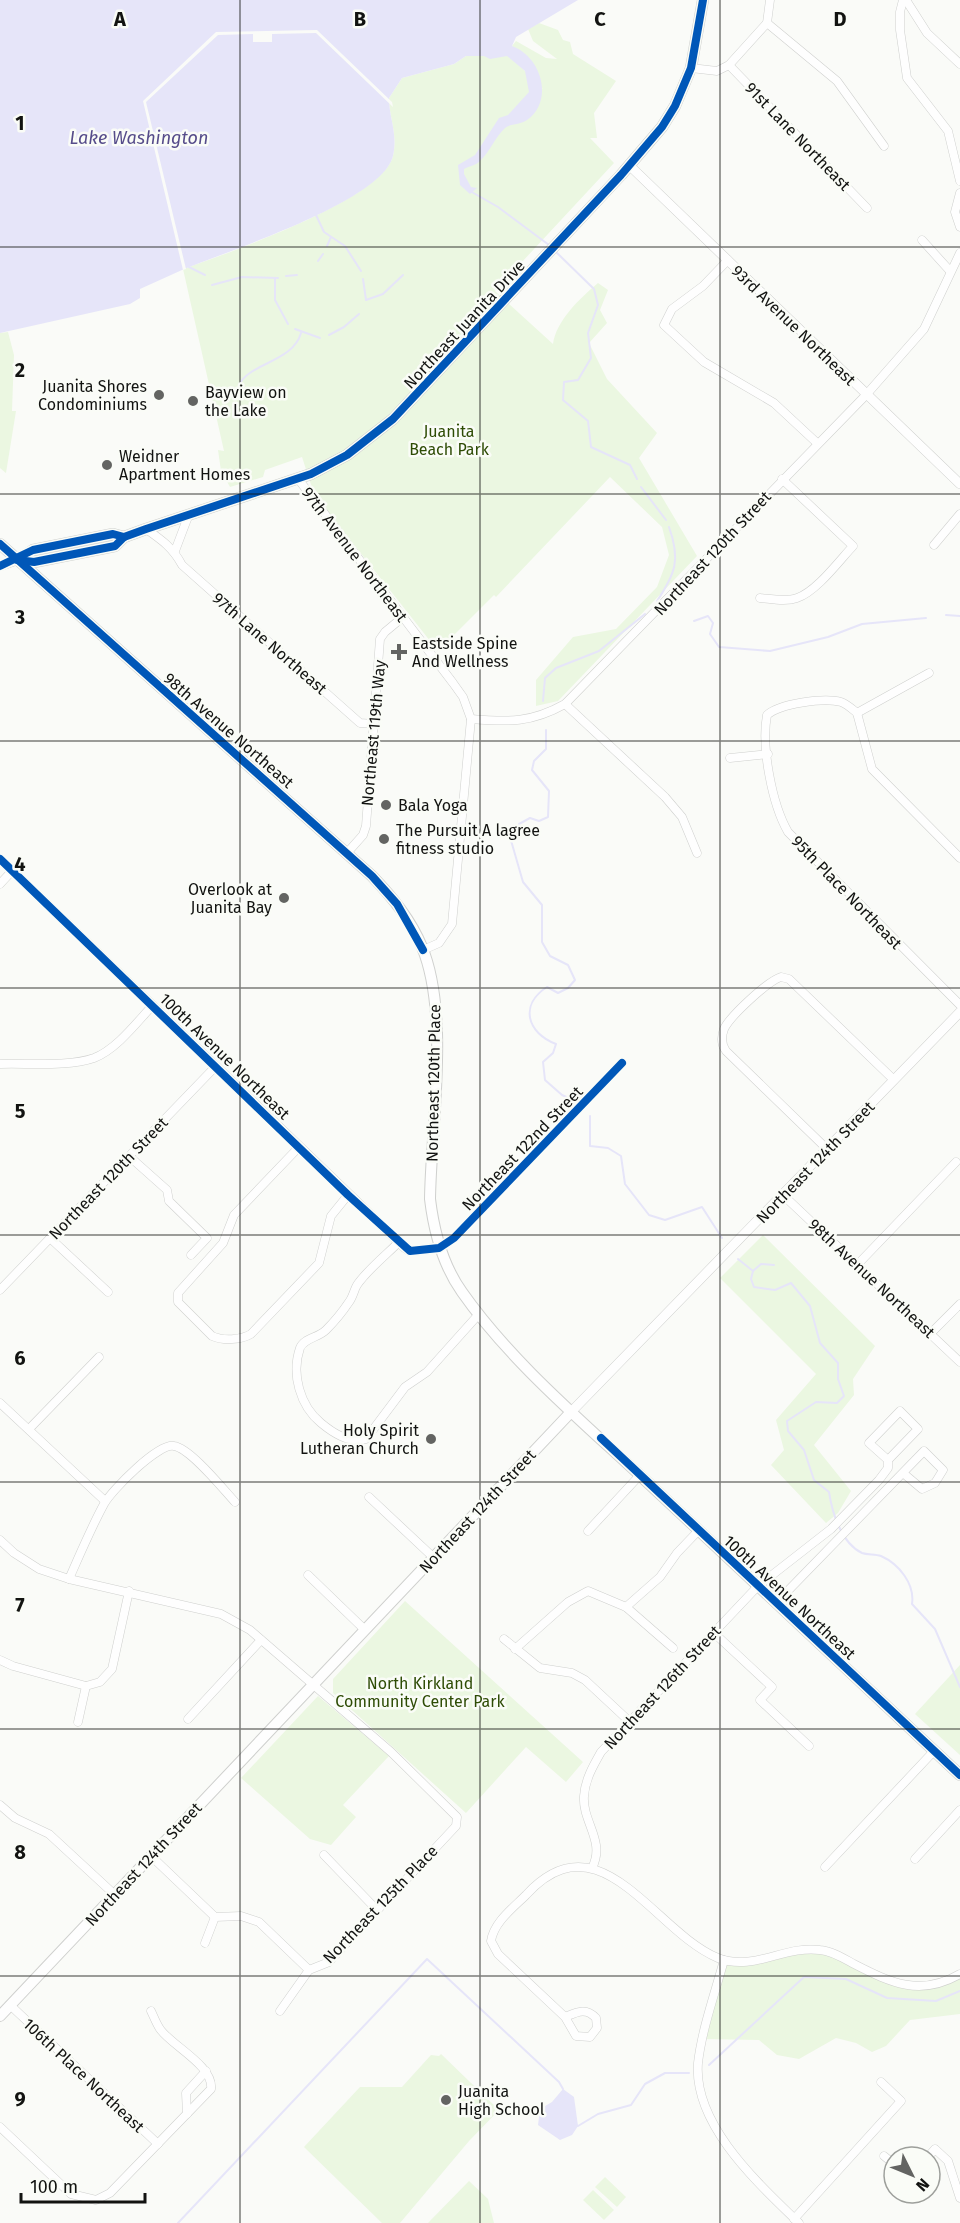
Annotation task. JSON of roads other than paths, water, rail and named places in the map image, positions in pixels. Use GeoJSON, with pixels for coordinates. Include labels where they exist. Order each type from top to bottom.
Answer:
{"type":"FeatureCollection","features":[{"type":"Feature","properties":{"kind":"main road","name":"Northeast Juanita Drive"},"geometry":{"type":"LineString","coordinates":[[17,560],[33,550],[112,534],[124,537],[298,480],[347,455],[393,419],[630,166],[670,116],[691,68],[703,0]]}},
{"type":"Feature","properties":{"kind":"main road","name":"98th Avenue Northeast"},"geometry":{"type":"LineString","coordinates":[[0,544],[347,853],[398,904],[423,950]]}},
{"type":"Feature","properties":{"kind":"main road","name":"Northeast 120th Place"},"geometry":{"type":"LineString","coordinates":[[423,950],[438,1009],[430,1199],[439,1248]]}},
{"type":"Feature","properties":{"kind":"main road","name":"100th Avenue Northeast"},"geometry":{"type":"LineString","coordinates":[[439,1248],[461,1291],[479,1314],[572,1411],[960,1775]]}},
{"type":"Feature","properties":{"kind":"main road","name":"Northeast 124th Street"},"geometry":{"type":"LineString","coordinates":[[0,2016],[572,1411]]}},
{"type":"Feature","properties":{"kind":"street"},"geometry":{"type":"LineString","coordinates":[[691,68],[717,71],[729,65],[767,23],[770,0]]}},
{"type":"Feature","properties":{"kind":"street"},"geometry":{"type":"LineString","coordinates":[[905,0],[927,33],[960,64]]}},
{"type":"Feature","properties":{"kind":"street"},"geometry":{"type":"LineString","coordinates":[[905,0],[900,12],[900,30],[907,78],[948,131],[960,181]]}},
{"type":"Feature","properties":{"kind":"street"},"geometry":{"type":"LineString","coordinates":[[767,23],[806,52],[837,81],[884,147]]}},
{"type":"Feature","properties":{"kind":"street","name":"91st Lane Northeast"},"geometry":{"type":"LineString","coordinates":[[729,65],[867,208]]}},
{"type":"Feature","properties":{"kind":"street","name":"93rd Avenue Northeast"},"geometry":{"type":"LineString","coordinates":[[630,166],[960,484]]}},
{"type":"Feature","properties":{"kind":"street"},"geometry":{"type":"LineString","coordinates":[[960,193],[955,212],[960,228]]}},
{"type":"Feature","properties":{"kind":"street"},"geometry":{"type":"LineString","coordinates":[[922,240],[950,271]]}},
{"type":"Feature","properties":{"kind":"street","name":"Northeast 120th Street"},"geometry":{"type":"LineString","coordinates":[[471,719],[511,722],[544,716],[565,704],[655,615],[782,479],[866,395],[924,329],[960,253]]}},
{"type":"Feature","properties":{"kind":"street"},"geometry":{"type":"LineString","coordinates":[[728,260],[703,286],[672,309],[664,325],[704,362],[774,403],[817,443]]}},
{"type":"Feature","properties":{"kind":"street"},"geometry":{"type":"LineString","coordinates":[[760,598],[785,600],[798,598],[809,592],[853,546],[782,479]]}},
{"type":"Feature","properties":{"kind":"street","name":"97th Avenue Northeast"},"geometry":{"type":"LineString","coordinates":[[298,480],[463,697],[471,719]]}},
{"type":"Feature","properties":{"kind":"street"},"geometry":{"type":"LineString","coordinates":[[175,550],[189,514]]}},
{"type":"Feature","properties":{"kind":"street"},"geometry":{"type":"LineString","coordinates":[[934,545],[960,514]]}},
{"type":"Feature","properties":{"kind":"street","name":"97th Lane Northeast"},"geometry":{"type":"LineString","coordinates":[[146,529],[175,550],[182,565],[360,723],[374,724]]}},
{"type":"Feature","properties":{"kind":"street"},"geometry":{"type":"LineString","coordinates":[[0,566],[17,560]]}},
{"type":"Feature","properties":{"kind":"street","name":"Northeast 119th Way"},"geometry":{"type":"LineString","coordinates":[[347,853],[363,835],[366,826],[380,639],[403,617]]}},
{"type":"Feature","properties":{"kind":"street"},"geometry":{"type":"LineString","coordinates":[[929,674],[857,713],[872,769],[960,858]]}},
{"type":"Feature","properties":{"kind":"street","name":"95th Place Northeast"},"geometry":{"type":"LineString","coordinates":[[857,713],[840,702],[831,701],[780,706],[767,716],[765,723],[775,801],[788,832],[960,1005]]}},
{"type":"Feature","properties":{"kind":"street"},"geometry":{"type":"LineString","coordinates":[[565,704],[682,817],[697,853]]}},
{"type":"Feature","properties":{"kind":"street"},"geometry":{"type":"LineString","coordinates":[[423,950],[439,943],[452,924],[471,719]]}},
{"type":"Feature","properties":{"kind":"street"},"geometry":{"type":"LineString","coordinates":[[730,758],[768,754]]}},
{"type":"Feature","properties":{"kind":"street","name":"100th Avenue Northeast"},"geometry":{"type":"LineString","coordinates":[[0,859],[399,1242],[410,1251],[439,1248]]}},
{"type":"Feature","properties":{"kind":"street"},"geometry":{"type":"LineString","coordinates":[[0,884],[12,871]]}},
{"type":"Feature","properties":{"kind":"street"},"geometry":{"type":"LineString","coordinates":[[827,1149],[726,1051],[722,1042],[725,1026],[768,984],[781,977],[796,984],[894,1080]]}},
{"type":"Feature","properties":{"kind":"street"},"geometry":{"type":"LineString","coordinates":[[0,1064],[81,1061],[95,1058],[107,1051],[153,1005]]}},
{"type":"Feature","properties":{"kind":"street","name":"Northeast 124th Street"},"geometry":{"type":"LineString","coordinates":[[572,1411],[960,1012]]}},
{"type":"Feature","properties":{"kind":"street","name":"Northeast 122nd Street"},"geometry":{"type":"LineString","coordinates":[[439,1248],[454,1238],[622,1063]]}},
{"type":"Feature","properties":{"kind":"street","name":"Northeast 120th Street"},"geometry":{"type":"LineString","coordinates":[[0,1289],[216,1066]]}},
{"type":"Feature","properties":{"kind":"street"},"geometry":{"type":"LineString","coordinates":[[299,1147],[234,1215],[223,1243],[178,1293],[178,1302],[212,1336],[218,1339],[244,1338],[319,1263],[331,1216],[348,1195]]}},
{"type":"Feature","properties":{"kind":"street"},"geometry":{"type":"LineString","coordinates":[[130,1157],[167,1190],[173,1206],[207,1239],[191,1255]]}},
{"type":"Feature","properties":{"kind":"street"},"geometry":{"type":"LineString","coordinates":[[858,1264],[956,1162]]}},
{"type":"Feature","properties":{"kind":"street","name":"98th Avenue Northeast"},"geometry":{"type":"LineString","coordinates":[[783,1195],[960,1362]]}},
{"type":"Feature","properties":{"kind":"street"},"geometry":{"type":"LineString","coordinates":[[50,1238],[108,1292]]}},
{"type":"Feature","properties":{"kind":"street"},"geometry":{"type":"LineString","coordinates":[[399,1242],[358,1284],[351,1300],[326,1330],[317,1337],[306,1340],[301,1346],[298,1386],[302,1399],[315,1419],[328,1429],[351,1440],[359,1442],[366,1439],[405,1388],[426,1372],[479,1314]]}},
{"type":"Feature","properties":{"kind":"street"},"geometry":{"type":"LineString","coordinates":[[931,1334],[960,1304]]}},
{"type":"Feature","properties":{"kind":"street"},"geometry":{"type":"LineString","coordinates":[[29,1429],[99,1356]]}},
{"type":"Feature","properties":{"kind":"street"},"geometry":{"type":"LineString","coordinates":[[0,1403],[105,1501]]}},
{"type":"Feature","properties":{"kind":"street","name":"Northeast 126th Street"},"geometry":{"type":"LineString","coordinates":[[592,1868],[597,1859],[598,1844],[586,1811],[584,1797],[587,1779],[601,1752],[758,1586],[831,1529],[883,1474],[888,1468],[888,1460],[918,1429],[900,1411],[869,1443],[888,1460]]}},
{"type":"Feature","properties":{"kind":"street"},"geometry":{"type":"LineString","coordinates":[[69,1579],[105,1501],[157,1451],[174,1446],[189,1455],[235,1502]]}},
{"type":"Feature","properties":{"kind":"street"},"geometry":{"type":"LineString","coordinates":[[776,1603],[924,1451],[944,1470],[935,1483],[922,1489],[903,1473]]}},
{"type":"Feature","properties":{"kind":"street"},"geometry":{"type":"LineString","coordinates":[[588,1531],[640,1475]]}},
{"type":"Feature","properties":{"kind":"street"},"geometry":{"type":"LineString","coordinates":[[369,1497],[433,1557]]}},
{"type":"Feature","properties":{"kind":"street"},"geometry":{"type":"LineString","coordinates":[[626,1607],[660,1577],[677,1553],[699,1530]]}},
{"type":"Feature","properties":{"kind":"street"},"geometry":{"type":"LineString","coordinates":[[0,1540],[26,1562],[69,1579],[221,1614],[250,1630],[300,1675],[315,1684]]}},
{"type":"Feature","properties":{"kind":"street"},"geometry":{"type":"LineString","coordinates":[[308,1575],[365,1630]]}},
{"type":"Feature","properties":{"kind":"street"},"geometry":{"type":"LineString","coordinates":[[0,1660],[12,1666],[86,1686],[100,1682],[112,1669],[129,1591]]}},
{"type":"Feature","properties":{"kind":"street"},"geometry":{"type":"LineString","coordinates":[[514,1649],[581,1593],[595,1593],[626,1607],[673,1648]]}},
{"type":"Feature","properties":{"kind":"street"},"geometry":{"type":"LineString","coordinates":[[714,1633],[772,1687],[760,1700],[809,1746]]}},
{"type":"Feature","properties":{"kind":"street"},"geometry":{"type":"LineString","coordinates":[[504,1639],[540,1668],[572,1673],[585,1680],[629,1721]]}},
{"type":"Feature","properties":{"kind":"street"},"geometry":{"type":"LineString","coordinates":[[188,1719],[261,1640]]}},
{"type":"Feature","properties":{"kind":"street","name":"Northeast 125th Place"},"geometry":{"type":"LineString","coordinates":[[280,2011],[309,1970],[329,1962],[457,1822],[452,1811],[420,1778],[315,1684]]}},
{"type":"Feature","properties":{"kind":"street"},"geometry":{"type":"LineString","coordinates":[[78,1722],[86,1686]]}},
{"type":"Feature","properties":{"kind":"street"},"geometry":{"type":"LineString","coordinates":[[825,1867],[934,1751]]}},
{"type":"Feature","properties":{"kind":"street"},"geometry":{"type":"LineString","coordinates":[[0,1805],[15,1818],[49,1834],[114,1895]]}},
{"type":"Feature","properties":{"kind":"street"},"geometry":{"type":"LineString","coordinates":[[915,1859],[960,1810]]}},
{"type":"Feature","properties":{"kind":"street"},"geometry":{"type":"LineString","coordinates":[[324,1855],[377,1910]]}},
{"type":"Feature","properties":{"kind":"street"},"geometry":{"type":"LineString","coordinates":[[151,1856],[215,1917],[241,1916],[259,1922],[309,1970]]}},
{"type":"Feature","properties":{"kind":"street"},"geometry":{"type":"LineString","coordinates":[[565,2017],[492,1946],[495,1928],[537,1883],[558,1870],[592,1868],[627,1887],[691,1943],[724,1960],[756,1962],[793,1951],[820,1949],[904,1985],[926,1987],[960,1974]]}},
{"type":"Feature","properties":{"kind":"street"},"geometry":{"type":"LineString","coordinates":[[205,1943],[215,1917]]}},
{"type":"Feature","properties":{"kind":"street"},"geometry":{"type":"LineString","coordinates":[[724,1960],[698,2063],[699,2087],[708,2112],[736,2157],[760,2186],[797,2221],[901,2101],[881,2082]]}},
{"type":"Feature","properties":{"kind":"street","name":"106th Place Northeast"},"geometry":{"type":"LineString","coordinates":[[10,2005],[158,2144]]}},
{"type":"Feature","properties":{"kind":"street"},"geometry":{"type":"LineString","coordinates":[[0,2127],[71,2194],[96,2200],[110,2193],[211,2089],[212,2082],[206,2072],[160,2030],[151,2011]]}},
{"type":"Feature","properties":{"kind":"street"},"geometry":{"type":"LineString","coordinates":[[187,2114],[186,2093],[206,2072]]}},
{"type":"Feature","properties":{"kind":"street"},"geometry":{"type":"LineString","coordinates":[[942,2155],[948,2161],[960,2198]]}},
{"type":"Feature","properties":{"kind":"water","name":"Lake Washington"},"geometry":{"type":"Polygon","coordinates":[[[0,0],[578,0],[516,37],[512,46],[531,60],[537,69],[542,91],[540,102],[535,112],[527,120],[505,128],[479,162],[464,169],[464,174],[471,187],[477,188],[470,194],[460,185],[458,165],[475,155],[499,118],[508,115],[529,92],[525,71],[507,56],[490,59],[484,56],[466,56],[454,64],[402,78],[389,98],[394,133],[393,156],[382,173],[361,191],[332,208],[299,224],[140,289],[140,298],[130,304],[0,333],[0,0]]]}},
{"type":"Feature","properties":{"kind":"water"},"geometry":{"type":"Polygon","coordinates":[[[563,2089],[574,2097],[578,2126],[572,2135],[560,2140],[538,2125],[540,2109],[552,2102],[563,2089]]]}},
{"type":"Feature","properties":{"kind":"waterway"},"geometry":{"type":"LineString","coordinates":[[470,191],[498,207],[549,245]]}},
{"type":"Feature","properties":{"kind":"waterway"},"geometry":{"type":"LineString","coordinates":[[316,215],[324,232],[345,246],[361,271]]}},
{"type":"Feature","properties":{"kind":"waterway"},"geometry":{"type":"LineString","coordinates":[[327,246],[331,237]]}},
{"type":"Feature","properties":{"kind":"waterway"},"geometry":{"type":"LineString","coordinates":[[555,251],[594,289],[598,305],[588,333],[591,358],[578,380],[564,382],[563,400],[588,421],[591,447],[630,465],[637,479]]}},
{"type":"Feature","properties":{"kind":"waterway"},"geometry":{"type":"LineString","coordinates":[[318,261],[323,254]]}},
{"type":"Feature","properties":{"kind":"waterway"},"geometry":{"type":"LineString","coordinates":[[189,267],[205,275]]}},
{"type":"Feature","properties":{"kind":"waterway"},"geometry":{"type":"LineString","coordinates":[[286,276],[297,275]]}},
{"type":"Feature","properties":{"kind":"waterway"},"geometry":{"type":"LineString","coordinates":[[363,279],[366,300],[383,294],[403,275]]}},
{"type":"Feature","properties":{"kind":"waterway"},"geometry":{"type":"LineString","coordinates":[[212,285],[242,277],[278,278]]}},
{"type":"Feature","properties":{"kind":"waterway"},"geometry":{"type":"LineString","coordinates":[[275,278],[275,300],[288,324]]}},
{"type":"Feature","properties":{"kind":"waterway"},"geometry":{"type":"LineString","coordinates":[[329,335],[344,327],[359,314]]}},
{"type":"Feature","properties":{"kind":"waterway"},"geometry":{"type":"LineString","coordinates":[[295,329],[320,338]]}},
{"type":"Feature","properties":{"kind":"waterway"},"geometry":{"type":"LineString","coordinates":[[239,385],[252,372],[289,350],[301,333]]}},
{"type":"Feature","properties":{"kind":"waterway"},"geometry":{"type":"LineString","coordinates":[[641,487],[666,520]]}},
{"type":"Feature","properties":{"kind":"waterway"},"geometry":{"type":"LineString","coordinates":[[657,601],[668,583],[674,566],[675,549],[669,527]]}},
{"type":"Feature","properties":{"kind":"waterway"},"geometry":{"type":"LineString","coordinates":[[543,701],[545,678],[556,668],[599,651],[645,614]]}},
{"type":"Feature","properties":{"kind":"waterway"},"geometry":{"type":"LineString","coordinates":[[946,615],[960,616]]}},
{"type":"Feature","properties":{"kind":"waterway"},"geometry":{"type":"LineString","coordinates":[[694,621],[708,616],[713,623],[710,634],[719,647],[770,651],[828,637],[862,624],[926,618]]}},
{"type":"Feature","properties":{"kind":"waterway"},"geometry":{"type":"LineString","coordinates":[[546,730],[546,749],[534,761],[532,770],[549,791],[548,817],[539,821],[530,818],[519,824],[510,837],[523,882],[542,905],[542,942],[550,956],[568,965],[575,980],[568,988],[558,993],[547,987],[538,994],[530,1010],[530,1018],[538,1033],[556,1044],[553,1053],[543,1062],[545,1080],[562,1095],[575,1101]]}},
{"type":"Feature","properties":{"kind":"waterway"},"geometry":{"type":"LineString","coordinates":[[590,1116],[590,1146],[608,1148],[621,1156],[625,1184],[649,1215],[665,1220],[702,1207],[722,1238]]}},
{"type":"Feature","properties":{"kind":"waterway"},"geometry":{"type":"LineString","coordinates":[[738,1259],[753,1271],[751,1279],[754,1287],[775,1290],[791,1283],[810,1306],[820,1343],[838,1363],[838,1379],[844,1396],[837,1403],[816,1402],[787,1421],[788,1431],[804,1450],[814,1480],[829,1492],[835,1517],[848,1542],[862,1553],[879,1555],[900,1569],[911,1589],[912,1604],[935,1629],[960,1687]]}},
{"type":"Feature","properties":{"kind":"waterway"},"geometry":{"type":"LineString","coordinates":[[753,1271],[761,1264],[774,1265]]}},
{"type":"Feature","properties":{"kind":"waterway"},"geometry":{"type":"LineString","coordinates":[[178,2223],[427,1959],[559,2082],[563,2089]]}},
{"type":"Feature","properties":{"kind":"waterway"},"geometry":{"type":"LineString","coordinates":[[709,2065],[804,1977],[846,1979],[887,1998],[936,2001],[960,1991]]}},
{"type":"Feature","properties":{"kind":"waterway"},"geometry":{"type":"LineString","coordinates":[[575,2125],[578,2126],[598,2114],[631,2105],[645,2084],[665,2073],[689,2073]]}},
{"type":"Feature","properties":{"kind":"place","name":"Juanita Shores Condominiums"},"geometry":{"type":"Point","coordinates":[159,395]}},
{"type":"Feature","properties":{"kind":"place","name":"Bayview on the Lake"},"geometry":{"type":"Point","coordinates":[193,401]}},
{"type":"Feature","properties":{"kind":"place","name":"Weidner Apartment Homes"},"geometry":{"type":"Point","coordinates":[107,465]}},
{"type":"Feature","properties":{"kind":"place","name":"Eastside Spine And Wellness"},"geometry":{"type":"Point","coordinates":[399,652]}},
{"type":"Feature","properties":{"kind":"place","name":"Bala Yoga"},"geometry":{"type":"Point","coordinates":[386,805]}},
{"type":"Feature","properties":{"kind":"place","name":"The Pursuit A lagree fitness studio"},"geometry":{"type":"Point","coordinates":[384,839]}},
{"type":"Feature","properties":{"kind":"place","name":"Overlook at Juanita Bay"},"geometry":{"type":"Point","coordinates":[284,898]}},
{"type":"Feature","properties":{"kind":"place","name":"Holy Spirit Lutheran Church"},"geometry":{"type":"Point","coordinates":[431,1439]}},
{"type":"Feature","properties":{"kind":"place","name":"Juanita High School"},"geometry":{"type":"Point","coordinates":[446,2100]}},
{"type":"Feature","properties":{"kind":"park label","name":"Juanita Beach Park"},"geometry":{"type":"Point","coordinates":[449,440]}},
{"type":"Feature","properties":{"kind":"park label","name":"North Kirkland Community Center Park"},"geometry":{"type":"Point","coordinates":[420,1692]}}]}
